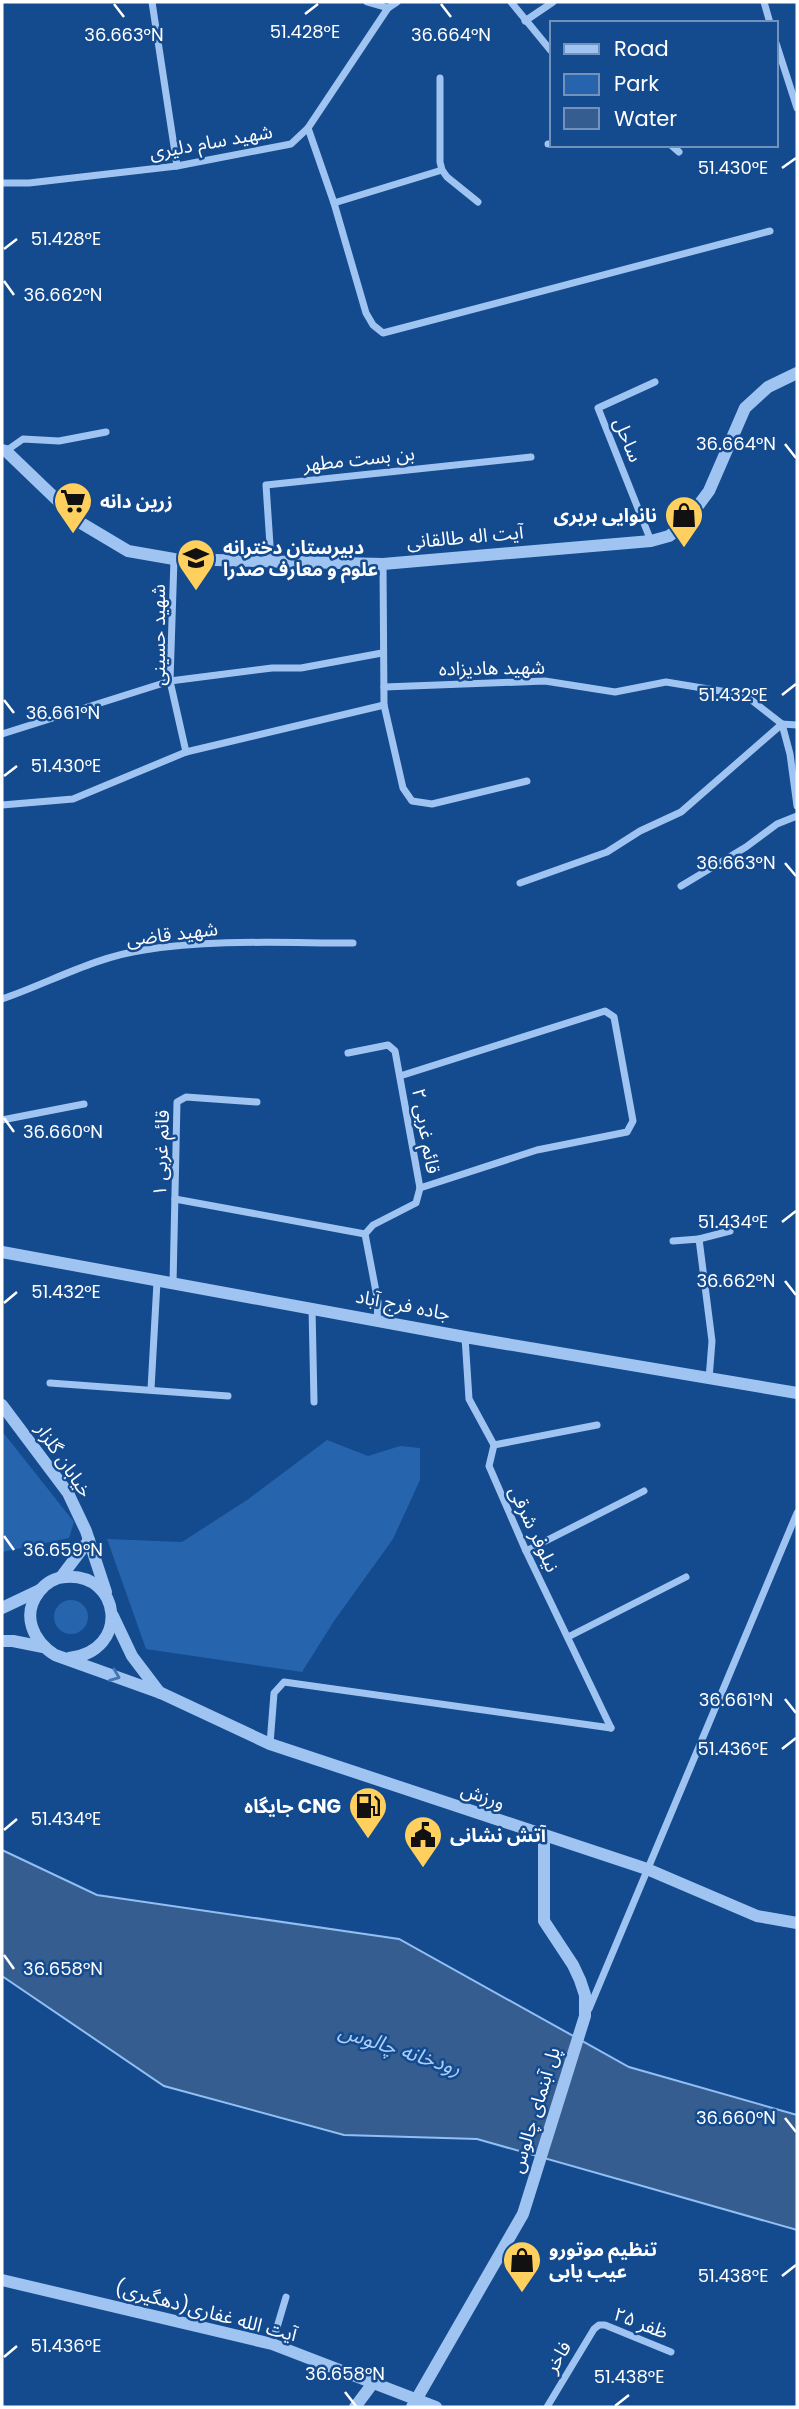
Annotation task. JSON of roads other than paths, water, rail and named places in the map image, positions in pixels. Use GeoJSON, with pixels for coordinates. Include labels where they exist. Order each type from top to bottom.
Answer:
{"type":"FeatureCollection","features":[{"type":"Feature","properties":{"kind":"street"},"geometry":{"type":"LineString","coordinates":[[152,2],[177,166]]}},
{"type":"Feature","properties":{"kind":"street"},"geometry":{"type":"LineString","coordinates":[[367,2],[388,8]]}},
{"type":"Feature","properties":{"kind":"street","name":"شهید سام دلیری"},"geometry":{"type":"LineString","coordinates":[[2,183],[29,183],[177,166],[290,144],[308,128],[388,8],[397,2]]}},
{"type":"Feature","properties":{"kind":"street"},"geometry":{"type":"LineString","coordinates":[[511,2],[550,50]]}},
{"type":"Feature","properties":{"kind":"street"},"geometry":{"type":"LineString","coordinates":[[525,21],[553,2]]}},
{"type":"Feature","properties":{"kind":"street"},"geometry":{"type":"LineString","coordinates":[[764,2],[768,21]]}},
{"type":"Feature","properties":{"kind":"street"},"geometry":{"type":"LineString","coordinates":[[778,49],[797,108]]}},
{"type":"Feature","properties":{"kind":"street"},"geometry":{"type":"LineString","coordinates":[[440,78],[442,170],[478,202]]}},
{"type":"Feature","properties":{"kind":"street"},"geometry":{"type":"LineString","coordinates":[[308,128],[334,203],[366,313],[373,325],[383,333],[770,231]]}},
{"type":"Feature","properties":{"kind":"street"},"geometry":{"type":"LineString","coordinates":[[673,147],[679,152]]}},
{"type":"Feature","properties":{"kind":"street"},"geometry":{"type":"LineString","coordinates":[[334,203],[442,170]]}},
{"type":"Feature","properties":{"kind":"street","name":"آیت اله طالقانی"},"geometry":{"type":"LineString","coordinates":[[4,450],[81,523],[128,551],[174,559],[383,564],[652,541],[669,536],[683,526],[709,491],[745,408],[768,387],[797,373]]}},
{"type":"Feature","properties":{"kind":"street","name":"ساحل"},"geometry":{"type":"LineString","coordinates":[[652,541],[598,408],[654,382]]}},
{"type":"Feature","properties":{"kind":"street"},"geometry":{"type":"LineString","coordinates":[[4,450],[23,439],[59,441],[106,432]]}},
{"type":"Feature","properties":{"kind":"street","name":"بن بست مطهر"},"geometry":{"type":"LineString","coordinates":[[271,560],[266,485],[531,457]]}},
{"type":"Feature","properties":{"kind":"street","name":"شهید حسینی"},"geometry":{"type":"LineString","coordinates":[[174,559],[170,681],[186,752]]}},
{"type":"Feature","properties":{"kind":"street"},"geometry":{"type":"LineString","coordinates":[[383,564],[384,705],[403,788],[412,801],[432,804],[527,782]]}},
{"type":"Feature","properties":{"kind":"street"},"geometry":{"type":"LineString","coordinates":[[2,734],[170,681],[272,668],[301,668],[382,653]]}},
{"type":"Feature","properties":{"kind":"street","name":"شهید هادیزاده"},"geometry":{"type":"LineString","coordinates":[[384,687],[545,681],[615,692],[666,682],[745,695],[782,724]]}},
{"type":"Feature","properties":{"kind":"street"},"geometry":{"type":"LineString","coordinates":[[2,805],[73,799],[186,752],[384,705]]}},
{"type":"Feature","properties":{"kind":"street"},"geometry":{"type":"LineString","coordinates":[[782,724],[790,754],[797,806]]}},
{"type":"Feature","properties":{"kind":"street"},"geometry":{"type":"LineString","coordinates":[[520,883],[607,852],[640,831],[681,812],[782,724],[797,725]]}},
{"type":"Feature","properties":{"kind":"street"},"geometry":{"type":"LineString","coordinates":[[681,886],[746,847],[777,824],[797,816]]}},
{"type":"Feature","properties":{"kind":"street","name":"شهید قاضی"},"geometry":{"type":"LineString","coordinates":[[2,999],[84,966],[142,950],[220,943],[353,943]]}},
{"type":"Feature","properties":{"kind":"street"},"geometry":{"type":"LineString","coordinates":[[400,1076],[605,1011],[614,1017],[633,1121],[627,1132],[537,1150],[420,1188]]}},
{"type":"Feature","properties":{"kind":"street","name":"قائم غربی ۲"},"geometry":{"type":"LineString","coordinates":[[348,1053],[388,1045],[395,1051],[420,1188],[416,1203],[373,1225],[365,1234]]}},
{"type":"Feature","properties":{"kind":"street","name":"قائم غربی ۱"},"geometry":{"type":"LineString","coordinates":[[173,1284],[177,1102],[186,1097],[257,1102]]}},
{"type":"Feature","properties":{"kind":"street"},"geometry":{"type":"LineString","coordinates":[[2,1120],[84,1104]]}},
{"type":"Feature","properties":{"kind":"street"},"geometry":{"type":"LineString","coordinates":[[175,1199],[365,1234],[377,1302],[377,1320]]}},
{"type":"Feature","properties":{"kind":"street"},"geometry":{"type":"LineString","coordinates":[[673,1241],[699,1239],[730,1230]]}},
{"type":"Feature","properties":{"kind":"street"},"geometry":{"type":"LineString","coordinates":[[699,1239],[712,1341],[709,1379]]}},
{"type":"Feature","properties":{"kind":"street","name":"جاده فرج آباد"},"geometry":{"type":"LineString","coordinates":[[2,1252],[465,1337],[797,1393]]}},
{"type":"Feature","properties":{"kind":"street"},"geometry":{"type":"LineString","coordinates":[[151,1389],[157,1282]]}},
{"type":"Feature","properties":{"kind":"street"},"geometry":{"type":"LineString","coordinates":[[312,1308],[314,1402]]}},
{"type":"Feature","properties":{"kind":"street","name":"نیلوفر شرقی"},"geometry":{"type":"LineString","coordinates":[[270,1744],[274,1693],[284,1682],[611,1728],[526,1551],[489,1466],[494,1445],[469,1399],[465,1337]]}},
{"type":"Feature","properties":{"kind":"street"},"geometry":{"type":"LineString","coordinates":[[50,1383],[228,1396]]}},
{"type":"Feature","properties":{"kind":"street","name":"خیابان گلزار"},"geometry":{"type":"LineString","coordinates":[[2,1405],[68,1493],[89,1539],[108,1600]]}},
{"type":"Feature","properties":{"kind":"street"},"geometry":{"type":"LineString","coordinates":[[494,1445],[597,1425]]}},
{"type":"Feature","properties":{"kind":"street"},"geometry":{"type":"LineString","coordinates":[[526,1551],[644,1491]]}},
{"type":"Feature","properties":{"kind":"street"},"geometry":{"type":"LineString","coordinates":[[584,2019],[797,1513]]}},
{"type":"Feature","properties":{"kind":"street"},"geometry":{"type":"LineString","coordinates":[[61,1577],[89,1539]]}},
{"type":"Feature","properties":{"kind":"street"},"geometry":{"type":"LineString","coordinates":[[2,1608],[61,1577],[75,1576],[89,1580],[100,1588],[108,1600],[132,1656],[161,1693]]}},
{"type":"Feature","properties":{"kind":"street"},"geometry":{"type":"LineString","coordinates":[[568,1637],[686,1577]]}},
{"type":"Feature","properties":{"kind":"street"},"geometry":{"type":"LineString","coordinates":[[40,1590],[33,1601],[31,1626],[43,1647],[55,1655],[83,1657],[95,1650],[105,1640],[111,1627],[112,1613]]}},
{"type":"Feature","properties":{"kind":"street"},"geometry":{"type":"LineString","coordinates":[[2,1641],[43,1647]]}},
{"type":"Feature","properties":{"kind":"street","name":"ورزش"},"geometry":{"type":"LineString","coordinates":[[69,1658],[161,1693],[270,1744],[647,1869],[757,1916],[797,1923]]}},
{"type":"Feature","properties":{"kind":"street"},"geometry":{"type":"LineString","coordinates":[[544,1836],[544,1921],[580,1980],[585,1995],[584,2019]]}},
{"type":"Feature","properties":{"kind":"street","name":"پل آبنمای چالوس"},"geometry":{"type":"LineString","coordinates":[[414,2404],[523,2214],[584,2019]]}},
{"type":"Feature","properties":{"kind":"street","name":"آیت الله غفاری(دهگیری)"},"geometry":{"type":"LineString","coordinates":[[2,2280],[271,2344],[373,2383],[414,2404],[436,2407]]}},
{"type":"Feature","properties":{"kind":"street"},"geometry":{"type":"LineString","coordinates":[[271,2344],[286,2297]]}},
{"type":"Feature","properties":{"kind":"street","name":"ظفر ۲۵"},"geometry":{"type":"LineString","coordinates":[[598,2325],[605,2325],[671,2352]]}},
{"type":"Feature","properties":{"kind":"street","name":"فاخر"},"geometry":{"type":"LineString","coordinates":[[547,2407],[598,2325]]}},
{"type":"Feature","properties":{"kind":"street"},"geometry":{"type":"LineString","coordinates":[[355,2407],[373,2383]]}},
{"type":"Feature","properties":{"kind":"water","name":"رودخانه چالوس"},"geometry":{"type":"Polygon","coordinates":[[[2,1850],[97,1895],[399,1939],[629,2067],[797,2115],[797,2230],[477,2139],[344,2135],[164,2086],[2,1976],[2,1850]]]}},
{"type":"Feature","properties":{"kind":"place","name":"زرین دانه"},"geometry":{"type":"Point","coordinates":[73,535]}},
{"type":"Feature","properties":{"kind":"place","name":"نانوایی بربری"},"geometry":{"type":"Point","coordinates":[684,549]}},
{"type":"Feature","properties":{"kind":"place","name":"دبیرستان دخترانه علوم و معارف صدرا"},"geometry":{"type":"Point","coordinates":[196,592]}},
{"type":"Feature","properties":{"kind":"place","name":"جایگاه CNG"},"geometry":{"type":"Point","coordinates":[368,1840]}},
{"type":"Feature","properties":{"kind":"place","name":"آتش نشانی"},"geometry":{"type":"Point","coordinates":[423,1869]}},
{"type":"Feature","properties":{"kind":"place","name":"تنظیم موتورو عیب یابی"},"geometry":{"type":"Point","coordinates":[522,2294]}}]}
